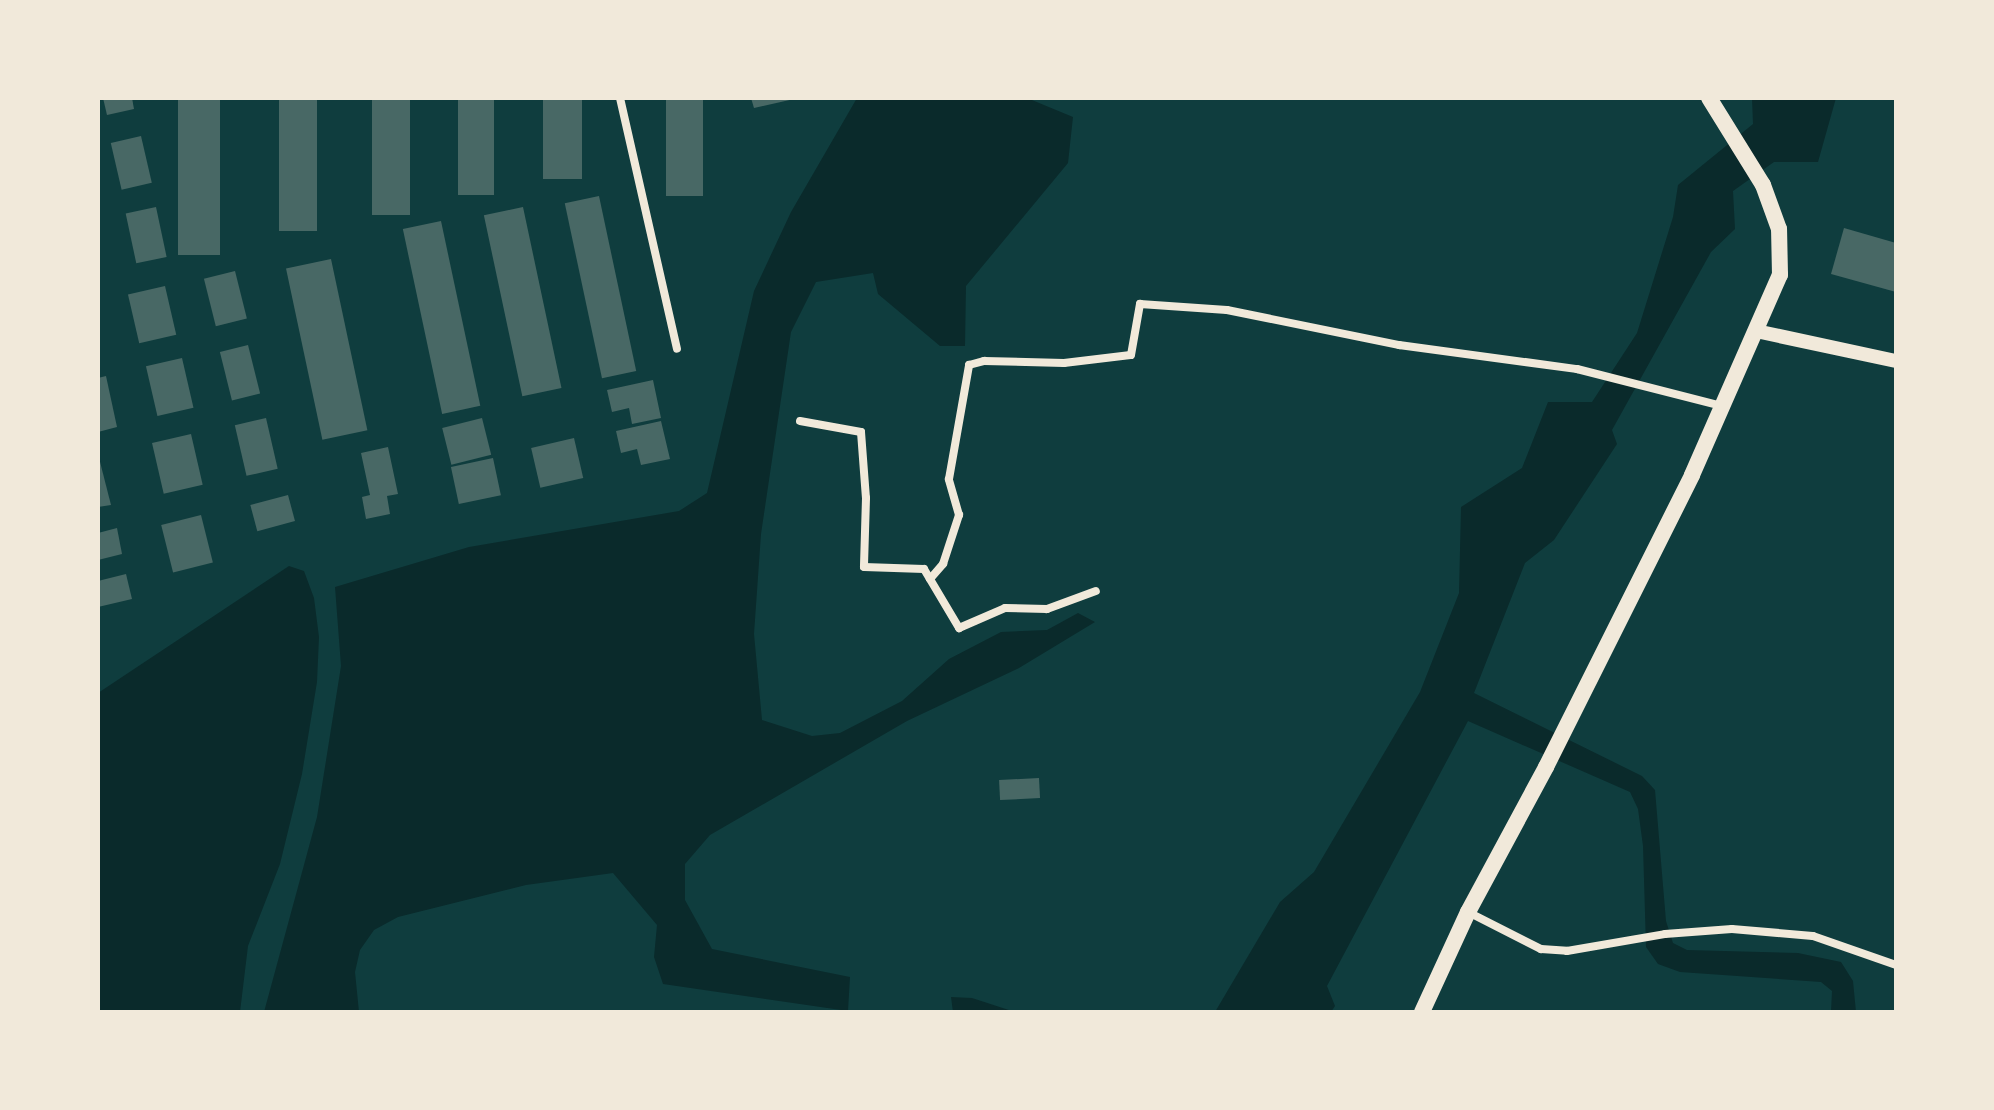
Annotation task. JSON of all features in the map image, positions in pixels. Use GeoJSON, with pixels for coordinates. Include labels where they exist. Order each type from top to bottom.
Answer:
{"type":"FeatureCollection","features":[{"type":"Feature","properties":{"kind":"main road"},"geometry":{"type":"LineString","coordinates":[[1422,1012],[1468,912],[1572,717],[1722,406],[1780,275],[1779,229],[1763,185],[1709,98]]}},
{"type":"Feature","properties":{"kind":"street"},"geometry":{"type":"LineString","coordinates":[[620,98],[677,349]]}},
{"type":"Feature","properties":{"kind":"street"},"geometry":{"type":"LineString","coordinates":[[930,579],[943,564],[959,515],[949,479],[969,365],[984,361],[1064,363],[1131,355],[1140,304],[1227,310],[1399,345],[1577,369],[1722,406]]}},
{"type":"Feature","properties":{"kind":"street"},"geometry":{"type":"LineString","coordinates":[[1756,331],[1896,361]]}},
{"type":"Feature","properties":{"kind":"street"},"geometry":{"type":"LineString","coordinates":[[800,421],[861,432],[866,498],[864,567],[924,569],[959,628],[1005,608],[1047,609],[1096,591]]}},
{"type":"Feature","properties":{"kind":"street"},"geometry":{"type":"LineString","coordinates":[[1468,912],[1541,949],[1567,951],[1665,934],[1732,929],[1813,936],[1896,965]]}},
{"type":"Feature","properties":{"kind":"water"},"geometry":{"type":"Polygon","coordinates":[[[857,98],[1027,98],[1073,117],[1068,163],[966,286],[965,346],[940,346],[878,294],[873,273],[816,282],[791,332],[761,534],[754,634],[762,720],[812,736],[840,733],[902,701],[949,659],[1001,632],[1047,630],[1078,613],[1095,622],[1019,668],[907,721],[710,835],[685,864],[685,900],[712,949],[850,977],[848,1011],[663,984],[654,957],[657,925],[613,873],[526,885],[398,917],[374,930],[360,950],[355,972],[359,1012],[264,1012],[317,817],[341,666],[335,587],[469,547],[679,511],[707,493],[754,291],[791,212],[857,98]]]}},
{"type":"Feature","properties":{"kind":"water"},"geometry":{"type":"Polygon","coordinates":[[[1752,98],[1836,98],[1818,162],[1774,162],[1733,191],[1735,229],[1711,252],[1612,430],[1617,444],[1554,540],[1525,563],[1474,693],[1642,776],[1655,790],[1666,921],[1673,943],[1687,950],[1798,953],[1841,962],[1853,981],[1856,1012],[1831,1012],[1832,991],[1821,982],[1680,972],[1658,964],[1646,947],[1643,846],[1638,809],[1630,792],[1468,721],[1327,986],[1335,1006],[1331,1012],[1215,1012],[1280,902],[1314,872],[1420,692],[1459,593],[1461,507],[1522,468],[1548,402],[1592,402],[1637,333],[1673,217],[1678,185],[1753,124],[1752,98]]]}},
{"type":"Feature","properties":{"kind":"water"},"geometry":{"type":"Polygon","coordinates":[[[289,566],[304,571],[314,598],[319,637],[317,682],[302,774],[280,864],[248,946],[240,1012],[98,1012],[98,693],[289,566]]]}},
{"type":"Feature","properties":{"kind":"water"},"geometry":{"type":"Polygon","coordinates":[[[951,997],[972,998],[1015,1012],[953,1012],[951,997]]]}},
{"type":"Feature","properties":{"kind":"building"},"geometry":{"type":"Polygon","coordinates":[[[103,98],[132,98],[134,109],[107,115],[103,98]]]}},
{"type":"Feature","properties":{"kind":"building"},"geometry":{"type":"Polygon","coordinates":[[[178,98],[220,98],[220,255],[178,255],[178,98]]]}},
{"type":"Feature","properties":{"kind":"building"},"geometry":{"type":"Polygon","coordinates":[[[279,98],[317,98],[317,231],[279,231],[279,98]]]}},
{"type":"Feature","properties":{"kind":"building"},"geometry":{"type":"Polygon","coordinates":[[[372,98],[410,98],[410,215],[372,215],[372,98]]]}},
{"type":"Feature","properties":{"kind":"building"},"geometry":{"type":"Polygon","coordinates":[[[458,98],[494,98],[494,195],[458,195],[458,98]]]}},
{"type":"Feature","properties":{"kind":"building"},"geometry":{"type":"Polygon","coordinates":[[[543,98],[582,98],[582,179],[543,179],[543,98]]]}},
{"type":"Feature","properties":{"kind":"building"},"geometry":{"type":"Polygon","coordinates":[[[666,98],[703,98],[703,196],[666,196],[666,98]]]}},
{"type":"Feature","properties":{"kind":"building"},"geometry":{"type":"Polygon","coordinates":[[[751,98],[794,98],[794,99],[754,108],[751,98]]]}},
{"type":"Feature","properties":{"kind":"building"},"geometry":{"type":"Polygon","coordinates":[[[141,136],[152,183],[122,190],[111,143],[141,136]]]}},
{"type":"Feature","properties":{"kind":"building"},"geometry":{"type":"Polygon","coordinates":[[[599,196],[636,371],[602,378],[565,203],[599,196]]]}},
{"type":"Feature","properties":{"kind":"building"},"geometry":{"type":"Polygon","coordinates":[[[156,207],[167,257],[136,263],[126,213],[156,207]]]}},
{"type":"Feature","properties":{"kind":"building"},"geometry":{"type":"Polygon","coordinates":[[[523,207],[561,388],[522,396],[484,215],[523,207]]]}},
{"type":"Feature","properties":{"kind":"building"},"geometry":{"type":"Polygon","coordinates":[[[441,221],[480,406],[442,414],[403,229],[441,221]]]}},
{"type":"Feature","properties":{"kind":"building"},"geometry":{"type":"Polygon","coordinates":[[[1844,228],[1896,243],[1896,292],[1831,274],[1844,228]]]}},
{"type":"Feature","properties":{"kind":"building"},"geometry":{"type":"Polygon","coordinates":[[[331,259],[367,430],[322,440],[286,269],[331,259]]]}},
{"type":"Feature","properties":{"kind":"building"},"geometry":{"type":"Polygon","coordinates":[[[235,271],[247,319],[216,326],[204,279],[235,271]]]}},
{"type":"Feature","properties":{"kind":"building"},"geometry":{"type":"Polygon","coordinates":[[[165,286],[176,335],[139,343],[128,295],[165,286]]]}},
{"type":"Feature","properties":{"kind":"building"},"geometry":{"type":"Polygon","coordinates":[[[248,345],[260,394],[232,401],[220,352],[248,345]]]}},
{"type":"Feature","properties":{"kind":"building"},"geometry":{"type":"Polygon","coordinates":[[[182,358],[193,408],[157,416],[146,366],[182,358]]]}},
{"type":"Feature","properties":{"kind":"building"},"geometry":{"type":"Polygon","coordinates":[[[106,376],[117,427],[98,432],[98,378],[106,376]]]}},
{"type":"Feature","properties":{"kind":"building"},"geometry":{"type":"Polygon","coordinates":[[[653,380],[661,418],[632,424],[629,408],[612,412],[607,390],[653,380]]]}},
{"type":"Feature","properties":{"kind":"building"},"geometry":{"type":"Polygon","coordinates":[[[266,418],[278,469],[247,476],[235,425],[266,418]]]}},
{"type":"Feature","properties":{"kind":"building"},"geometry":{"type":"Polygon","coordinates":[[[482,418],[491,455],[451,465],[442,428],[482,418]]]}},
{"type":"Feature","properties":{"kind":"building"},"geometry":{"type":"Polygon","coordinates":[[[661,421],[670,459],[641,465],[637,449],[621,453],[616,431],[661,421]]]}},
{"type":"Feature","properties":{"kind":"building"},"geometry":{"type":"Polygon","coordinates":[[[191,434],[203,485],[164,494],[152,443],[191,434]]]}},
{"type":"Feature","properties":{"kind":"building"},"geometry":{"type":"Polygon","coordinates":[[[574,438],[583,478],[540,488],[531,448],[574,438]]]}},
{"type":"Feature","properties":{"kind":"building"},"geometry":{"type":"Polygon","coordinates":[[[388,447],[398,494],[387,496],[390,514],[366,519],[362,497],[370,495],[361,453],[388,447]]]}},
{"type":"Feature","properties":{"kind":"building"},"geometry":{"type":"Polygon","coordinates":[[[98,454],[111,505],[98,507],[98,454]]]}},
{"type":"Feature","properties":{"kind":"building"},"geometry":{"type":"Polygon","coordinates":[[[493,458],[501,495],[459,504],[451,467],[493,458]]]}},
{"type":"Feature","properties":{"kind":"building"},"geometry":{"type":"Polygon","coordinates":[[[288,495],[295,521],[257,531],[250,505],[288,495]]]}},
{"type":"Feature","properties":{"kind":"building"},"geometry":{"type":"Polygon","coordinates":[[[201,515],[213,563],[173,572],[161,525],[201,515]]]}},
{"type":"Feature","properties":{"kind":"building"},"geometry":{"type":"Polygon","coordinates":[[[117,528],[122,554],[98,560],[98,533],[117,528]]]}},
{"type":"Feature","properties":{"kind":"building"},"geometry":{"type":"Polygon","coordinates":[[[126,574],[132,599],[98,607],[98,581],[126,574]]]}},
{"type":"Feature","properties":{"kind":"building"},"geometry":{"type":"Polygon","coordinates":[[[1039,778],[1040,798],[1000,800],[999,780],[1039,778]]]}}]}
